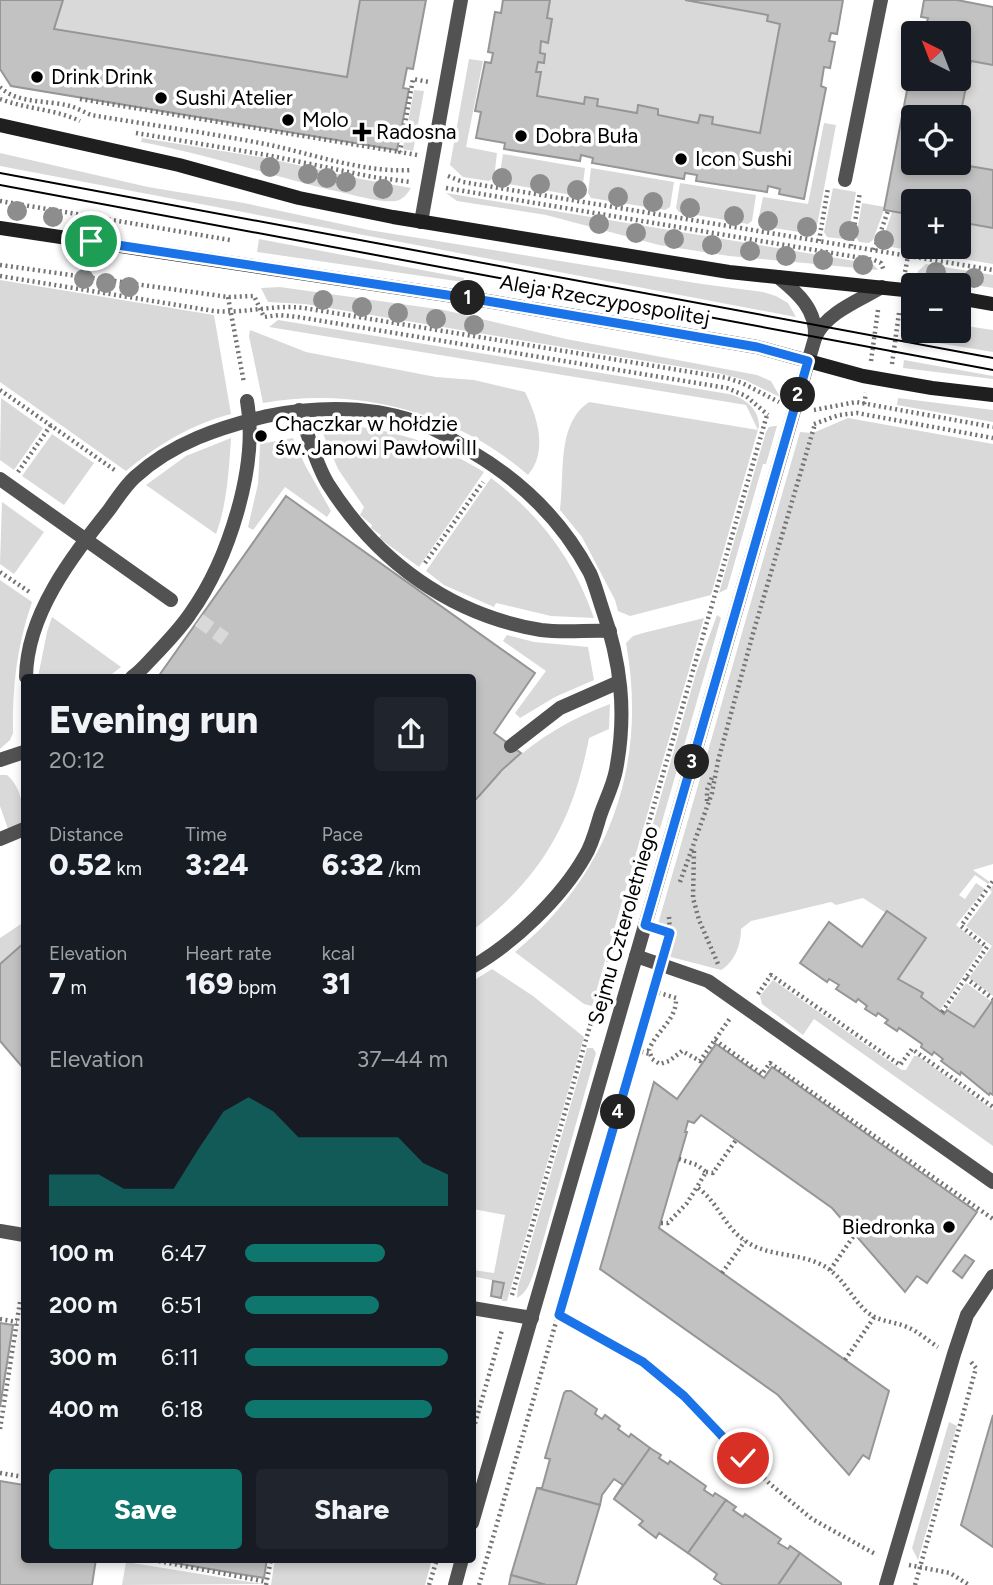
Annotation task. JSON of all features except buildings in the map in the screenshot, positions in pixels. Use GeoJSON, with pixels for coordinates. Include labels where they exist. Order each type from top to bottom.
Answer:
{"type":"FeatureCollection","features":[{"type":"Feature","properties":{"kind":"street"},"geometry":{"type":"LineString","coordinates":[[421,222],[461,0]]}},
{"type":"Feature","properties":{"kind":"street"},"geometry":{"type":"LineString","coordinates":[[845,180],[880,0]]}},
{"type":"Feature","properties":{"kind":"street"},"geometry":{"type":"LineString","coordinates":[[0,125],[179,165],[325,204],[421,222],[685,266],[901,289]]}},
{"type":"Feature","properties":{"kind":"street","name":"Aleja Rzeczypospolitej"},"geometry":{"type":"LineString","coordinates":[[0,228],[487,301],[757,347],[863,376],[993,395]]}},
{"type":"Feature","properties":{"kind":"street"},"geometry":{"type":"LineString","coordinates":[[778,277],[793,288],[806,303],[815,326],[815,338]]}},
{"type":"Feature","properties":{"kind":"street","name":"Sejmu Czteroletniego"},"geometry":{"type":"LineString","coordinates":[[476,1509],[815,338],[821,327],[832,317],[882,287]]}},
{"type":"Feature","properties":{"kind":"street"},"geometry":{"type":"LineString","coordinates":[[971,300],[993,303]]}},
{"type":"Feature","properties":{"kind":"street"},"geometry":{"type":"LineString","coordinates":[[134,674],[186,611],[227,542],[245,486],[250,451],[247,401]]}},
{"type":"Feature","properties":{"kind":"street"},"geometry":{"type":"LineString","coordinates":[[299,410],[327,482],[366,536],[414,578],[446,598],[506,622],[543,630],[610,631]]}},
{"type":"Feature","properties":{"kind":"street"},"geometry":{"type":"LineString","coordinates":[[26,674],[26,662],[38,616],[85,540],[132,481],[174,449],[218,428],[299,410],[379,411],[429,427],[495,465],[526,490],[557,523],[590,574],[615,645],[623,713],[616,772],[586,856],[550,903],[516,935],[476,965]]}},
{"type":"Feature","properties":{"kind":"street"},"geometry":{"type":"LineString","coordinates":[[5,482],[186,611]]}},
{"type":"Feature","properties":{"kind":"street"},"geometry":{"type":"LineString","coordinates":[[511,746],[560,708],[619,682]]}},
{"type":"Feature","properties":{"kind":"street"},"geometry":{"type":"LineString","coordinates":[[0,760],[21,753]]}},
{"type":"Feature","properties":{"kind":"street"},"geometry":{"type":"LineString","coordinates":[[0,839],[21,831]]}},
{"type":"Feature","properties":{"kind":"street"},"geometry":{"type":"LineString","coordinates":[[636,956],[708,981],[993,1182]]}},
{"type":"Feature","properties":{"kind":"street"},"geometry":{"type":"LineString","coordinates":[[0,1231],[21,1234]]}},
{"type":"Feature","properties":{"kind":"street"},"geometry":{"type":"LineString","coordinates":[[886,1585],[967,1315],[993,1276]]}},
{"type":"Feature","properties":{"kind":"street"},"geometry":{"type":"LineString","coordinates":[[476,1309],[532,1318]]}},
{"type":"Feature","properties":{"kind":"street"},"geometry":{"type":"LineString","coordinates":[[455,1585],[461,1563]]}},
{"type":"Feature","properties":{"kind":"path"},"geometry":{"type":"LineString","coordinates":[[400,152],[413,79],[429,82]]}},
{"type":"Feature","properties":{"kind":"path"},"geometry":{"type":"LineString","coordinates":[[0,87],[8,94],[70,106],[91,115],[268,145],[382,169],[418,169]]}},
{"type":"Feature","properties":{"kind":"path"},"geometry":{"type":"LineString","coordinates":[[80,99],[417,155]]}},
{"type":"Feature","properties":{"kind":"path"},"geometry":{"type":"LineString","coordinates":[[441,173],[463,183],[901,255]]}},
{"type":"Feature","properties":{"kind":"path"},"geometry":{"type":"LineString","coordinates":[[819,241],[829,178],[845,180]]}},
{"type":"Feature","properties":{"kind":"path"},"geometry":{"type":"LineString","coordinates":[[0,201],[231,240]]}},
{"type":"Feature","properties":{"kind":"path"},"geometry":{"type":"LineString","coordinates":[[874,250],[888,211]]}},
{"type":"Feature","properties":{"kind":"path"},"geometry":{"type":"LineString","coordinates":[[926,259],[993,270]]}},
{"type":"Feature","properties":{"kind":"path"},"geometry":{"type":"LineString","coordinates":[[0,265],[228,297],[254,296],[264,317],[298,317],[727,388],[752,400],[767,415],[779,418]]}},
{"type":"Feature","properties":{"kind":"path"},"geometry":{"type":"LineString","coordinates":[[0,276],[230,312],[292,306],[717,376],[742,383],[782,404]]}},
{"type":"Feature","properties":{"kind":"path"},"geometry":{"type":"LineString","coordinates":[[228,297],[244,384]]}},
{"type":"Feature","properties":{"kind":"path"},"geometry":{"type":"LineString","coordinates":[[870,365],[878,312]]}},
{"type":"Feature","properties":{"kind":"path"},"geometry":{"type":"LineString","coordinates":[[891,368],[899,313]]}},
{"type":"Feature","properties":{"kind":"path"},"geometry":{"type":"LineString","coordinates":[[0,390],[132,481]]}},
{"type":"Feature","properties":{"kind":"path"},"geometry":{"type":"LineString","coordinates":[[884,418],[886,400]]}},
{"type":"Feature","properties":{"kind":"path"},"geometry":{"type":"LineString","coordinates":[[807,410],[819,410],[849,402],[993,427]]}},
{"type":"Feature","properties":{"kind":"path"},"geometry":{"type":"LineString","coordinates":[[808,424],[851,413],[993,438]]}},
{"type":"Feature","properties":{"kind":"path"},"geometry":{"type":"LineString","coordinates":[[476,1420],[767,415]]}},
{"type":"Feature","properties":{"kind":"path"},"geometry":{"type":"LineString","coordinates":[[679,886],[708,805],[718,761],[815,424]]}},
{"type":"Feature","properties":{"kind":"path"},"geometry":{"type":"LineString","coordinates":[[5,482],[51,425]]}},
{"type":"Feature","properties":{"kind":"path"},"geometry":{"type":"LineString","coordinates":[[414,578],[495,465]]}},
{"type":"Feature","properties":{"kind":"path"},"geometry":{"type":"LineString","coordinates":[[0,572],[46,604]]}},
{"type":"Feature","properties":{"kind":"path"},"geometry":{"type":"LineString","coordinates":[[694,848],[693,898],[699,920],[723,974]]}},
{"type":"Feature","properties":{"kind":"path"},"geometry":{"type":"LineString","coordinates":[[942,1012],[989,945],[961,926],[993,881]]}},
{"type":"Feature","properties":{"kind":"path"},"geometry":{"type":"LineString","coordinates":[[479,1585],[670,933],[669,911]]}},
{"type":"Feature","properties":{"kind":"path"},"geometry":{"type":"LineString","coordinates":[[621,919],[670,933]]}},
{"type":"Feature","properties":{"kind":"path"},"geometry":{"type":"LineString","coordinates":[[748,1009],[771,975],[900,1065],[912,1049],[993,1107]]}},
{"type":"Feature","properties":{"kind":"path"},"geometry":{"type":"LineString","coordinates":[[965,978],[993,999]]}},
{"type":"Feature","properties":{"kind":"path"},"geometry":{"type":"LineString","coordinates":[[653,991],[676,999],[674,1013],[650,1045],[652,1059],[660,1064],[682,1051],[700,1061],[726,1024]]}},
{"type":"Feature","properties":{"kind":"path"},"geometry":{"type":"LineString","coordinates":[[715,1040],[762,1074],[770,1063],[993,1219]]}},
{"type":"Feature","properties":{"kind":"path"},"geometry":{"type":"LineString","coordinates":[[636,1050],[650,1054]]}},
{"type":"Feature","properties":{"kind":"path"},"geometry":{"type":"LineString","coordinates":[[783,1072],[787,1066]]}},
{"type":"Feature","properties":{"kind":"path"},"geometry":{"type":"LineString","coordinates":[[679,1159],[713,1173],[736,1140]]}},
{"type":"Feature","properties":{"kind":"path"},"geometry":{"type":"LineString","coordinates":[[661,1223],[668,1223],[679,1213],[706,1172]]}},
{"type":"Feature","properties":{"kind":"path"},"geometry":{"type":"LineString","coordinates":[[697,1187],[710,1196],[733,1232],[744,1241],[762,1250],[818,1263],[838,1275],[868,1312],[882,1321],[908,1327],[942,1350]]}},
{"type":"Feature","properties":{"kind":"path"},"geometry":{"type":"LineString","coordinates":[[830,1270],[855,1234]]}},
{"type":"Feature","properties":{"kind":"path"},"geometry":{"type":"LineString","coordinates":[[722,1272],[744,1241]]}},
{"type":"Feature","properties":{"kind":"path"},"geometry":{"type":"LineString","coordinates":[[0,1429],[21,1302]]}},
{"type":"Feature","properties":{"kind":"path"},"geometry":{"type":"LineString","coordinates":[[559,1315],[643,1362],[684,1396],[770,1484],[812,1519],[892,1561],[950,1573],[969,1585]]}},
{"type":"Feature","properties":{"kind":"path"},"geometry":{"type":"LineString","coordinates":[[845,1360],[875,1316]]}},
{"type":"Feature","properties":{"kind":"path"},"geometry":{"type":"LineString","coordinates":[[0,1320],[17,1322]]}},
{"type":"Feature","properties":{"kind":"path"},"geometry":{"type":"LineString","coordinates":[[915,1585],[976,1368],[969,1360]]}},
{"type":"Feature","properties":{"kind":"path"},"geometry":{"type":"LineString","coordinates":[[0,1473],[21,1476]]}},
{"type":"Feature","properties":{"kind":"path"},"geometry":{"type":"LineString","coordinates":[[168,1563],[267,1583],[270,1563]]}},
{"type":"Feature","properties":{"kind":"path"},"geometry":{"type":"LineString","coordinates":[[429,1585],[436,1563]]}},
{"type":"Feature","properties":{"kind":"shaded area"},"geometry":{"type":"Polygon","coordinates":[[[63,0],[360,0],[347,77],[54,29],[63,0]]]}},
{"type":"Feature","properties":{"kind":"shaded area"},"geometry":{"type":"Polygon","coordinates":[[[550,0],[685,0],[768,15],[767,21],[780,24],[760,133],[712,124],[700,115],[698,123],[658,115],[658,109],[639,105],[637,113],[597,106],[598,99],[585,97],[584,104],[537,96],[541,73],[536,72],[538,62],[544,63],[545,54],[540,53],[541,41],[547,42],[552,19],[547,18],[550,0]]]}},
{"type":"Feature","properties":{"kind":"shaded area"},"geometry":{"type":"Polygon","coordinates":[[[469,59],[483,61],[466,147],[497,153],[494,178],[489,181],[463,177],[450,165],[469,59]]]}},
{"type":"Feature","properties":{"kind":"shaded area"},"geometry":{"type":"Polygon","coordinates":[[[971,61],[993,65],[993,170],[971,166],[971,105],[962,105],[965,91],[971,91],[971,61]]]}},
{"type":"Feature","properties":{"kind":"shaded area"},"geometry":{"type":"Polygon","coordinates":[[[414,90],[424,91],[413,151],[403,149],[414,90]]]}},
{"type":"Feature","properties":{"kind":"shaded area"},"geometry":{"type":"Polygon","coordinates":[[[824,123],[836,125],[816,231],[812,234],[761,226],[758,221],[763,197],[808,204],[824,123]]]}},
{"type":"Feature","properties":{"kind":"shaded area"},"geometry":{"type":"Polygon","coordinates":[[[142,138],[266,158],[411,188],[398,200],[372,199],[141,142],[142,138]]]}},
{"type":"Feature","properties":{"kind":"shaded area"},"geometry":{"type":"Polygon","coordinates":[[[0,153],[148,187],[244,203],[369,230],[763,292],[788,303],[796,317],[0,166],[0,153]]]}},
{"type":"Feature","properties":{"kind":"shaded area"},"geometry":{"type":"Polygon","coordinates":[[[503,154],[585,168],[582,192],[578,196],[502,183],[499,179],[503,154]]]}},
{"type":"Feature","properties":{"kind":"shaded area"},"geometry":{"type":"Polygon","coordinates":[[[591,168],[674,182],[670,207],[665,210],[591,198],[588,193],[591,168]]]}},
{"type":"Feature","properties":{"kind":"shaded area"},"geometry":{"type":"Polygon","coordinates":[[[680,183],[756,195],[752,221],[748,224],[679,212],[676,208],[680,183]]]}},
{"type":"Feature","properties":{"kind":"shaded area"},"geometry":{"type":"Polygon","coordinates":[[[833,188],[856,192],[848,236],[844,239],[827,237],[824,232],[833,188]]]}},
{"type":"Feature","properties":{"kind":"shaded area"},"geometry":{"type":"Polygon","coordinates":[[[446,193],[867,263],[878,270],[729,256],[659,245],[546,215],[457,201],[446,193]]]}},
{"type":"Feature","properties":{"kind":"shaded area"},"geometry":{"type":"Polygon","coordinates":[[[862,203],[885,207],[873,240],[869,243],[859,242],[856,237],[862,203]]]}},
{"type":"Feature","properties":{"kind":"shaded area"},"geometry":{"type":"Polygon","coordinates":[[[892,212],[901,213],[901,249],[885,246],[882,242],[892,212]]]}},
{"type":"Feature","properties":{"kind":"shaded area"},"geometry":{"type":"Polygon","coordinates":[[[971,224],[993,228],[993,264],[963,259],[971,259],[971,224]]]}},
{"type":"Feature","properties":{"kind":"shaded area"},"geometry":{"type":"Polygon","coordinates":[[[259,239],[464,278],[463,282],[257,252],[259,239]]]}},
{"type":"Feature","properties":{"kind":"shaded area"},"geometry":{"type":"Polygon","coordinates":[[[926,264],[993,275],[993,288],[971,284],[971,273],[918,271],[926,264]]]}},
{"type":"Feature","properties":{"kind":"shaded area"},"geometry":{"type":"Polygon","coordinates":[[[0,280],[214,315],[231,414],[202,423],[176,436],[126,471],[0,382],[0,280]]]}},
{"type":"Feature","properties":{"kind":"shaded area"},"geometry":{"type":"Polygon","coordinates":[[[280,287],[444,310],[566,339],[757,375],[771,381],[780,397],[745,380],[718,373],[305,304],[268,302],[261,288],[280,287]]]}},
{"type":"Feature","properties":{"kind":"shaded area"},"geometry":{"type":"Polygon","coordinates":[[[278,320],[729,394],[740,398],[754,409],[759,426],[758,430],[746,405],[269,327],[278,320]]]}},
{"type":"Feature","properties":{"kind":"shaded area"},"geometry":{"type":"Polygon","coordinates":[[[971,327],[993,330],[993,352],[938,343],[971,343],[971,327]]]}},
{"type":"Feature","properties":{"kind":"shaded area"},"geometry":{"type":"Polygon","coordinates":[[[250,330],[306,352],[436,377],[474,380],[525,392],[539,434],[538,456],[534,466],[528,475],[500,453],[469,435],[404,409],[334,398],[263,403],[250,330]]]}},
{"type":"Feature","properties":{"kind":"shaded area"},"geometry":{"type":"Polygon","coordinates":[[[904,360],[993,376],[993,379],[903,368],[904,360]]]}},
{"type":"Feature","properties":{"kind":"shaded area"},"geometry":{"type":"Polygon","coordinates":[[[1,398],[43,428],[14,470],[0,460],[1,398]]]}},
{"type":"Feature","properties":{"kind":"shaded area"},"geometry":{"type":"Polygon","coordinates":[[[898,398],[993,410],[993,422],[897,405],[898,398]]]}},
{"type":"Feature","properties":{"kind":"shaded area"},"geometry":{"type":"Polygon","coordinates":[[[589,402],[758,430],[711,595],[630,616],[618,611],[615,600],[582,537],[560,510],[564,451],[571,423],[578,412],[589,402]]]}},
{"type":"Feature","properties":{"kind":"shaded area"},"geometry":{"type":"Polygon","coordinates":[[[848,418],[993,444],[993,864],[973,870],[990,882],[988,884],[975,875],[959,895],[965,899],[976,883],[985,889],[956,925],[983,947],[940,1010],[921,997],[923,993],[898,979],[926,938],[888,911],[886,913],[863,898],[836,905],[831,902],[751,921],[741,929],[736,952],[721,970],[667,956],[674,929],[658,924],[800,432],[813,433],[848,418]]]}},
{"type":"Feature","properties":{"kind":"shaded area"},"geometry":{"type":"Polygon","coordinates":[[[318,422],[364,427],[424,442],[484,472],[419,567],[379,538],[381,535],[360,515],[364,507],[338,469],[318,422]]]}},
{"type":"Feature","properties":{"kind":"shaded area"},"geometry":{"type":"Polygon","coordinates":[[[777,426],[766,464],[763,464],[727,589],[719,593],[766,432],[769,427],[777,426]]]}},
{"type":"Feature","properties":{"kind":"shaded area"},"geometry":{"type":"Polygon","coordinates":[[[52,434],[94,463],[64,505],[22,476],[52,434]]]}},
{"type":"Feature","properties":{"kind":"shaded area"},"geometry":{"type":"Polygon","coordinates":[[[231,438],[225,499],[216,534],[146,485],[186,456],[231,438]]]}},
{"type":"Feature","properties":{"kind":"shaded area"},"geometry":{"type":"Polygon","coordinates":[[[293,438],[331,511],[327,517],[285,487],[253,530],[248,527],[258,484],[260,444],[293,438]]]}},
{"type":"Feature","properties":{"kind":"shaded area"},"geometry":{"type":"Polygon","coordinates":[[[491,478],[525,507],[553,540],[576,577],[594,618],[551,616],[496,603],[494,607],[444,585],[426,571],[491,478]]]}},
{"type":"Feature","properties":{"kind":"shaded area"},"geometry":{"type":"Polygon","coordinates":[[[2,502],[44,532],[14,574],[0,564],[2,502]]]}},
{"type":"Feature","properties":{"kind":"shaded area"},"geometry":{"type":"Polygon","coordinates":[[[0,580],[32,602],[16,667],[13,733],[0,749],[0,580]]]}},
{"type":"Feature","properties":{"kind":"shaded area"},"geometry":{"type":"Polygon","coordinates":[[[717,615],[721,618],[635,915],[630,915],[637,880],[696,673],[717,615]]]}},
{"type":"Feature","properties":{"kind":"shaded area"},"geometry":{"type":"Polygon","coordinates":[[[52,617],[121,667],[112,674],[39,674],[52,617]]]}},
{"type":"Feature","properties":{"kind":"shaded area"},"geometry":{"type":"Polygon","coordinates":[[[704,618],[592,1006],[584,1004],[515,952],[548,921],[576,887],[598,851],[614,813],[626,773],[631,731],[631,688],[626,643],[633,636],[704,618]]]}},
{"type":"Feature","properties":{"kind":"shaded area"},"geometry":{"type":"Polygon","coordinates":[[[507,635],[534,642],[588,647],[594,680],[555,697],[520,718],[515,713],[546,671],[503,641],[507,635]]]}},
{"type":"Feature","properties":{"kind":"shaded area"},"geometry":{"type":"Polygon","coordinates":[[[610,704],[609,729],[589,738],[574,796],[551,846],[518,890],[476,928],[476,802],[501,773],[534,744],[590,712],[610,704]]]}},
{"type":"Feature","properties":{"kind":"shaded area"},"geometry":{"type":"Polygon","coordinates":[[[0,775],[7,775],[20,797],[21,823],[8,829],[0,806],[0,775]]]}},
{"type":"Feature","properties":{"kind":"shaded area"},"geometry":{"type":"Polygon","coordinates":[[[993,885],[993,996],[969,978],[992,946],[966,926],[992,892],[990,890],[993,885]]]}},
{"type":"Feature","properties":{"kind":"shaded area"},"geometry":{"type":"Polygon","coordinates":[[[21,924],[21,946],[0,964],[0,938],[21,924]]]}},
{"type":"Feature","properties":{"kind":"shaded area"},"geometry":{"type":"Polygon","coordinates":[[[492,969],[533,996],[584,1037],[507,1301],[502,1301],[505,1283],[476,1277],[476,1270],[494,1273],[505,1215],[476,1210],[476,979],[492,969]]]}},
{"type":"Feature","properties":{"kind":"shaded area"},"geometry":{"type":"Polygon","coordinates":[[[773,980],[902,1070],[906,1070],[914,1056],[918,1056],[993,1110],[993,1146],[814,1019],[803,1035],[762,1004],[760,996],[773,980]]]}},
{"type":"Feature","properties":{"kind":"shaded area"},"geometry":{"type":"Polygon","coordinates":[[[966,983],[992,1002],[974,1027],[947,1010],[966,983]]]}},
{"type":"Feature","properties":{"kind":"shaded area"},"geometry":{"type":"Polygon","coordinates":[[[587,1048],[593,1048],[596,1053],[535,1269],[526,1289],[517,1298],[518,1287],[587,1048]]]}},
{"type":"Feature","properties":{"kind":"shaded area"},"geometry":{"type":"Polygon","coordinates":[[[949,1422],[957,1426],[918,1560],[912,1548],[949,1422]]]}},
{"type":"Feature","properties":{"kind":"shaded area"},"geometry":{"type":"Polygon","coordinates":[[[126,1563],[263,1584],[122,1585],[126,1563]]]}},
{"type":"Feature","properties":{"kind":"shaded area"},"geometry":{"type":"Polygon","coordinates":[[[274,1563],[431,1563],[425,1585],[271,1585],[274,1563]]]}},
{"type":"Feature","properties":{"kind":"tunnel"},"geometry":{"type":"LineString","coordinates":[[199,620],[225,639]]}},
{"type":"Feature","properties":{"kind":"tram line"},"geometry":{"type":"LineString","coordinates":[[0,173],[993,358]]}},
{"type":"Feature","properties":{"kind":"tram line"},"geometry":{"type":"LineString","coordinates":[[0,185],[993,370]]}},
{"type":"Feature","properties":{"kind":"place","name":"Drink Drink"},"geometry":{"type":"Point","coordinates":[37,77]}},
{"type":"Feature","properties":{"kind":"place","name":"Sushi Atelier"},"geometry":{"type":"Point","coordinates":[161,98]}},
{"type":"Feature","properties":{"kind":"place","name":"Molo"},"geometry":{"type":"Point","coordinates":[288,120]}},
{"type":"Feature","properties":{"kind":"place","name":"Radosna"},"geometry":{"type":"Point","coordinates":[362,132]}},
{"type":"Feature","properties":{"kind":"place","name":"Dobra Buła"},"geometry":{"type":"Point","coordinates":[521,136]}},
{"type":"Feature","properties":{"kind":"place","name":"Icon Sushi"},"geometry":{"type":"Point","coordinates":[681,159]}},
{"type":"Feature","properties":{"kind":"place","name":"Chaczkar w hołdzie św. Janowi Pawłowi II"},"geometry":{"type":"Point","coordinates":[261,436]}},
{"type":"Feature","properties":{"kind":"place","name":"Biedronka"},"geometry":{"type":"Point","coordinates":[949,1227]}},
{"type":"Feature","properties":{"kind":"route"},"geometry":{"type":"LineString","coordinates":[[91,241],[487,301],[757,347],[808,361],[645,925],[670,933],[559,1315],[643,1362],[684,1396],[743,1458]]}}]}
